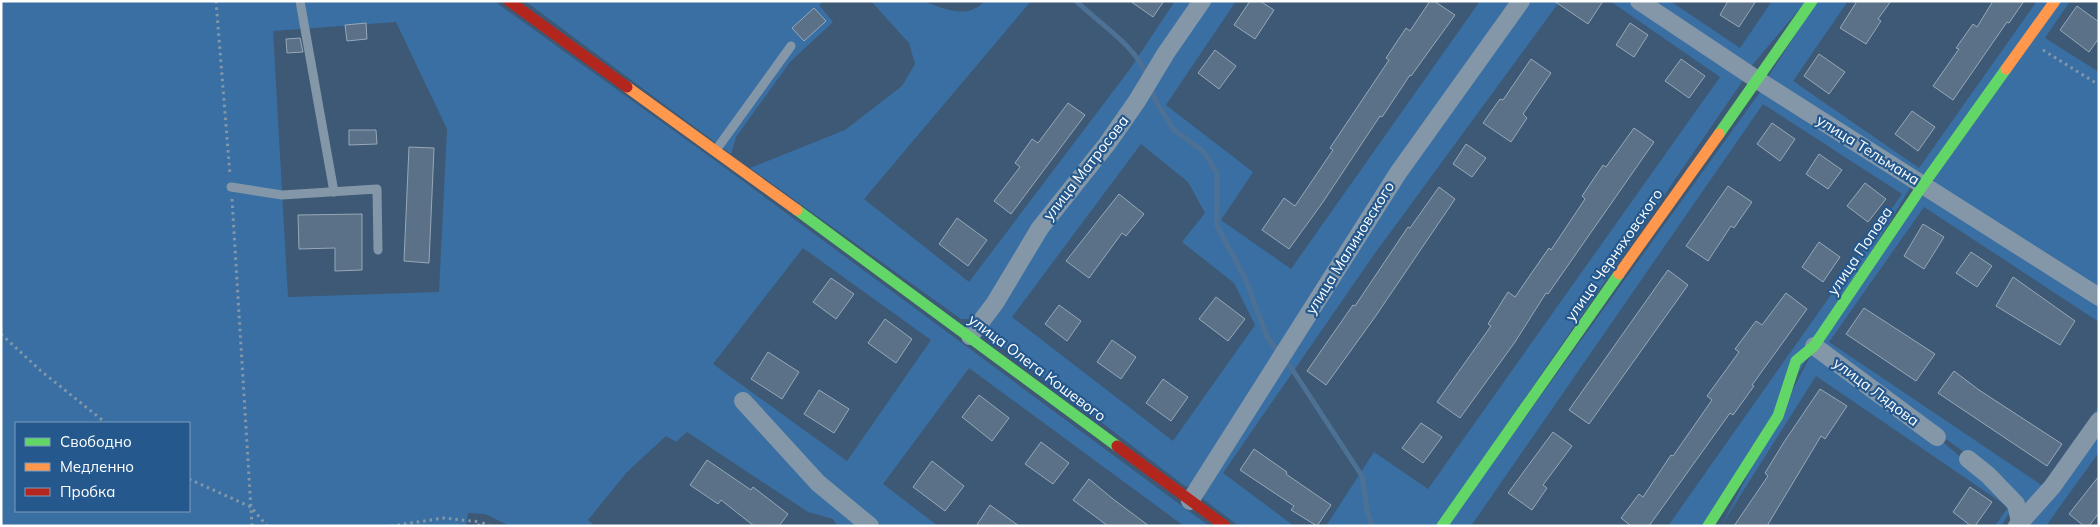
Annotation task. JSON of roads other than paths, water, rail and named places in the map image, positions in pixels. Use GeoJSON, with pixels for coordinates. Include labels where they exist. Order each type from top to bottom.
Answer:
{"type":"FeatureCollection","features":[{"type":"Feature","properties":{"kind":"street","name":"улица Олега Кошевого"},"geometry":{"type":"LineString","coordinates":[[509,1],[970,336],[1225,526]]}},
{"type":"Feature","properties":{"kind":"street","name":"улица Матросова"},"geometry":{"type":"LineString","coordinates":[[970,336],[995,302],[1040,228],[1107,144],[1202,1]]}},
{"type":"Feature","properties":{"kind":"street","name":"улица Малиновского"},"geometry":{"type":"LineString","coordinates":[[1190,501],[1398,173],[1521,1]]}},
{"type":"Feature","properties":{"kind":"street","name":"улица Тельмана"},"geometry":{"type":"LineString","coordinates":[[1639,1],[1756,79],[2099,297]]}},
{"type":"Feature","properties":{"kind":"street","name":"улица Черняховского"},"geometry":{"type":"LineString","coordinates":[[1442,526],[1812,1]]}},
{"type":"Feature","properties":{"kind":"street","name":"улица Попова"},"geometry":{"type":"LineString","coordinates":[[1708,526],[1778,416],[1796,362],[1814,346],[1922,185],[2055,1]]}},
{"type":"Feature","properties":{"kind":"street","name":"улица Лядова"},"geometry":{"type":"LineString","coordinates":[[1814,346],[1937,437]]}},
{"type":"Feature","properties":{"kind":"street"},"geometry":{"type":"LineString","coordinates":[[743,401],[818,483],[870,526]]}},
{"type":"Feature","properties":{"kind":"street"},"geometry":{"type":"LineString","coordinates":[[2018,524],[2052,487],[2099,421]]}},
{"type":"Feature","properties":{"kind":"street"},"geometry":{"type":"LineString","coordinates":[[1968,459],[1988,475],[2016,504],[2018,524]]}},
{"type":"Feature","properties":{"kind":"lane"},"geometry":{"type":"LineString","coordinates":[[300,1],[334,192]]}},
{"type":"Feature","properties":{"kind":"lane"},"geometry":{"type":"LineString","coordinates":[[715,152],[791,46]]}},
{"type":"Feature","properties":{"kind":"lane"},"geometry":{"type":"LineString","coordinates":[[231,187],[282,195],[377,189],[378,250]]}},
{"type":"Feature","properties":{"kind":"waterway"},"geometry":{"type":"LineString","coordinates":[[1076,1],[1126,45],[1142,65],[1147,76]]}},
{"type":"Feature","properties":{"kind":"waterway"},"geometry":{"type":"LineString","coordinates":[[1151,87],[1155,100],[1174,130],[1204,152],[1217,173],[1217,226],[1245,278],[1267,337],[1292,369],[1362,476],[1367,510],[1372,526]]}}]}
